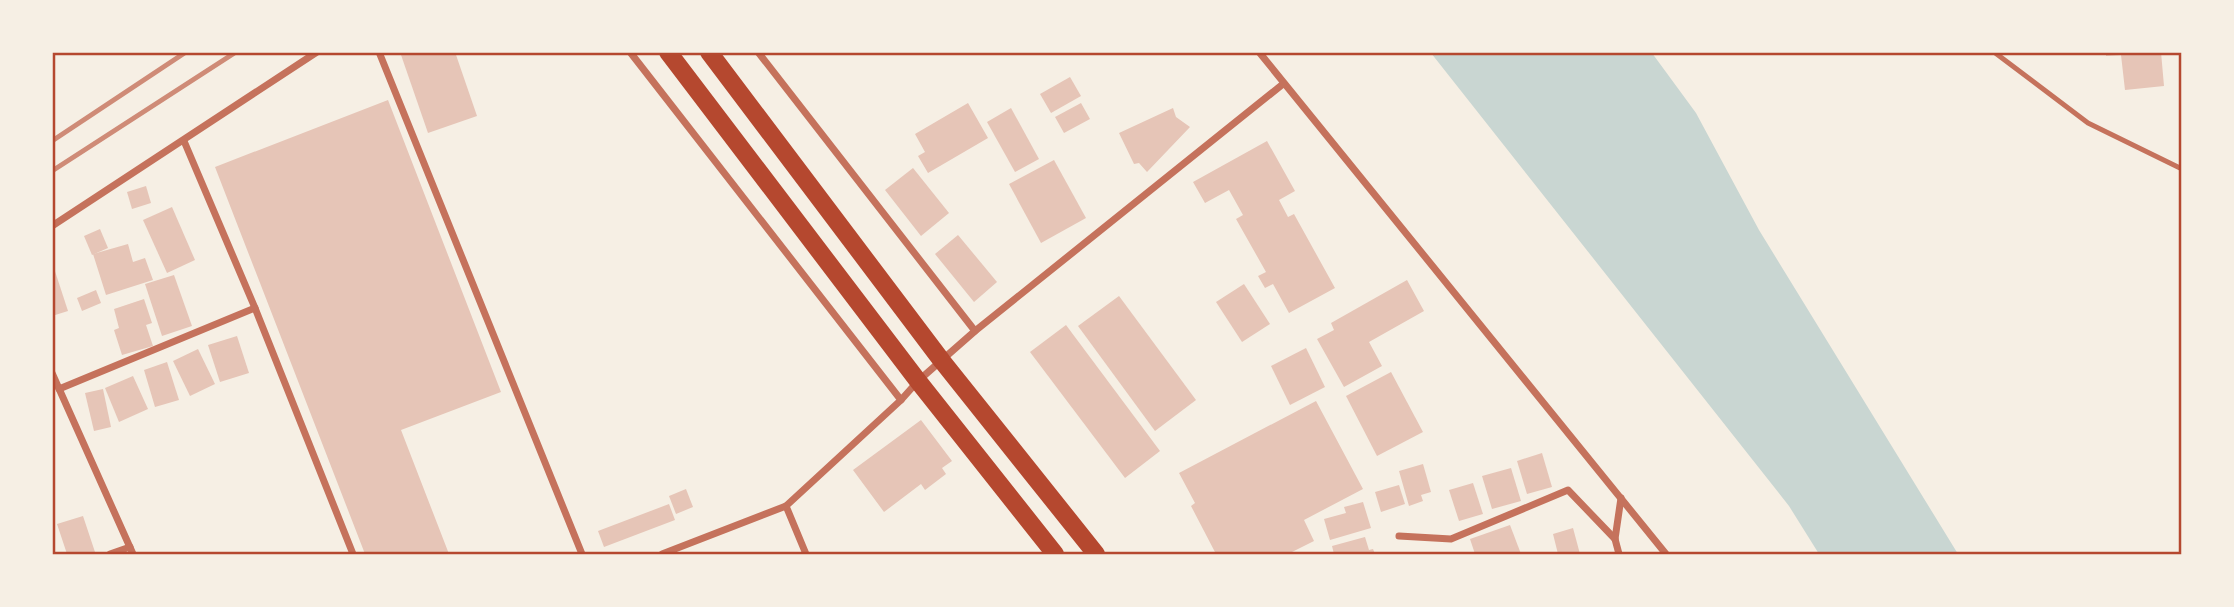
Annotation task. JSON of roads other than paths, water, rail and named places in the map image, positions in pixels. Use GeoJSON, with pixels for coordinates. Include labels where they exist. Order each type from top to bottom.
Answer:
{"type":"FeatureCollection","features":[{"type":"Feature","properties":{"kind":"main road"},"geometry":{"type":"LineString","coordinates":[[668,52],[918,381],[1055,555]]}},
{"type":"Feature","properties":{"kind":"main road"},"geometry":{"type":"LineString","coordinates":[[709,52],[942,361],[1096,555]]}},
{"type":"Feature","properties":{"kind":"street"},"geometry":{"type":"LineString","coordinates":[[52,226],[317,52]]}},
{"type":"Feature","properties":{"kind":"street"},"geometry":{"type":"LineString","coordinates":[[379,52],[582,555]]}},
{"type":"Feature","properties":{"kind":"street"},"geometry":{"type":"LineString","coordinates":[[630,52],[901,400]]}},
{"type":"Feature","properties":{"kind":"street"},"geometry":{"type":"LineString","coordinates":[[758,52],[975,331]]}},
{"type":"Feature","properties":{"kind":"street"},"geometry":{"type":"LineString","coordinates":[[1259,52],[1667,555]]}},
{"type":"Feature","properties":{"kind":"street"},"geometry":{"type":"LineString","coordinates":[[662,555],[786,506],[975,331],[1283,84]]}},
{"type":"Feature","properties":{"kind":"street"},"geometry":{"type":"LineString","coordinates":[[184,141],[255,308],[353,555]]}},
{"type":"Feature","properties":{"kind":"street"},"geometry":{"type":"LineString","coordinates":[[59,389],[255,308]]}},
{"type":"Feature","properties":{"kind":"street"},"geometry":{"type":"LineString","coordinates":[[52,373],[131,551],[110,555]]}},
{"type":"Feature","properties":{"kind":"street"},"geometry":{"type":"LineString","coordinates":[[1399,536],[1451,539],[1568,490],[1615,539]]}},
{"type":"Feature","properties":{"kind":"street"},"geometry":{"type":"LineString","coordinates":[[1619,555],[1615,539],[1621,498]]}},
{"type":"Feature","properties":{"kind":"street"},"geometry":{"type":"LineString","coordinates":[[786,506],[806,555]]}},
{"type":"Feature","properties":{"kind":"lane"},"geometry":{"type":"LineString","coordinates":[[1994,52],[2088,123],[2182,169]]}},
{"type":"Feature","properties":{"kind":"railway"},"geometry":{"type":"LineString","coordinates":[[52,141],[186,52]]}},
{"type":"Feature","properties":{"kind":"railway"},"geometry":{"type":"LineString","coordinates":[[52,171],[236,52]]}}]}
